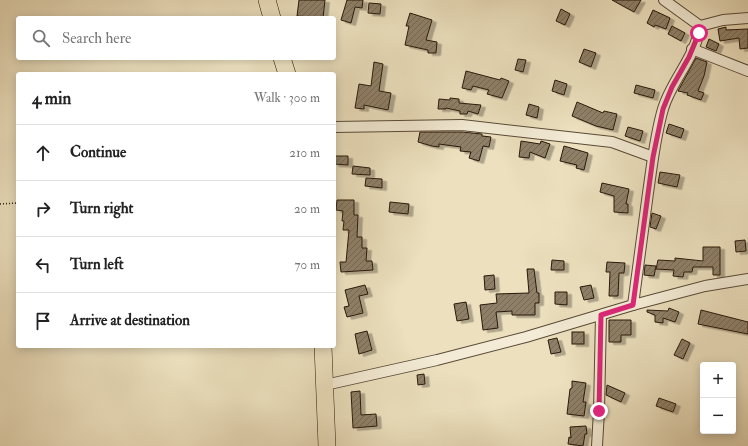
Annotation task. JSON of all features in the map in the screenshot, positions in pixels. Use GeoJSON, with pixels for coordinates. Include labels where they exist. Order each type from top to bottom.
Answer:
{"type":"FeatureCollection","features":[{"type":"Feature","properties":{"kind":"highway"},"geometry":{"type":"LineString","coordinates":[[267,0],[271,16]]}},
{"type":"Feature","properties":{"kind":"highway"},"geometry":{"type":"LineString","coordinates":[[283,60],[286,72]]}},
{"type":"Feature","properties":{"kind":"highway"},"geometry":{"type":"LineString","coordinates":[[323,348],[327,446]]}},
{"type":"Feature","properties":{"kind":"street"},"geometry":{"type":"LineString","coordinates":[[664,0],[700,26]]}},
{"type":"Feature","properties":{"kind":"street"},"geometry":{"type":"LineString","coordinates":[[700,26],[723,20],[748,18]]}},
{"type":"Feature","properties":{"kind":"street"},"geometry":{"type":"LineString","coordinates":[[633,305],[653,157],[663,109],[672,87],[692,49],[699,33],[700,26]]}},
{"type":"Feature","properties":{"kind":"street"},"geometry":{"type":"LineString","coordinates":[[692,49],[748,71]]}},
{"type":"Feature","properties":{"kind":"street"},"geometry":{"type":"LineString","coordinates":[[336,127],[462,125],[612,142],[653,157]]}},
{"type":"Feature","properties":{"kind":"street"},"geometry":{"type":"LineString","coordinates":[[325,385],[437,360],[526,337],[633,305],[705,286],[748,279]]}},
{"type":"Feature","properties":{"kind":"street"},"geometry":{"type":"LineString","coordinates":[[597,446],[601,315]]}},
{"type":"Feature","properties":{"kind":"path"},"geometry":{"type":"LineString","coordinates":[[0,204],[16,203]]}},
{"type":"Feature","properties":{"kind":"building"},"geometry":{"type":"Polygon","coordinates":[[[299,0],[325,0],[323,16],[297,16],[299,0]]]}},
{"type":"Feature","properties":{"kind":"building"},"geometry":{"type":"Polygon","coordinates":[[[347,0],[363,0],[362,8],[355,7],[351,23],[341,20],[347,0]]]}},
{"type":"Feature","properties":{"kind":"building"},"geometry":{"type":"Polygon","coordinates":[[[612,0],[641,0],[634,12],[612,0]]]}},
{"type":"Feature","properties":{"kind":"building"},"geometry":{"type":"Polygon","coordinates":[[[369,3],[381,4],[380,14],[368,13],[369,3]]]}},
{"type":"Feature","properties":{"kind":"building"},"geometry":{"type":"Polygon","coordinates":[[[561,9],[570,14],[565,25],[556,21],[561,9]]]}},
{"type":"Feature","properties":{"kind":"building"},"geometry":{"type":"Polygon","coordinates":[[[653,10],[670,18],[666,29],[655,25],[654,27],[647,23],[653,10]]]}},
{"type":"Feature","properties":{"kind":"building"},"geometry":{"type":"Polygon","coordinates":[[[410,13],[432,20],[426,40],[437,42],[436,53],[428,53],[428,50],[405,45],[409,26],[406,26],[410,13]]]}},
{"type":"Feature","properties":{"kind":"building"},"geometry":{"type":"Polygon","coordinates":[[[672,26],[685,33],[681,41],[668,34],[672,26]]]}},
{"type":"Feature","properties":{"kind":"building"},"geometry":{"type":"Polygon","coordinates":[[[726,27],[726,30],[748,29],[748,48],[740,49],[739,38],[720,41],[718,29],[726,27]]]}},
{"type":"Feature","properties":{"kind":"building"},"geometry":{"type":"Polygon","coordinates":[[[709,39],[719,44],[716,51],[706,47],[709,39]]]}},
{"type":"Feature","properties":{"kind":"building"},"geometry":{"type":"Polygon","coordinates":[[[584,49],[596,53],[591,67],[579,62],[584,49]]]}},
{"type":"Feature","properties":{"kind":"building"},"geometry":{"type":"Polygon","coordinates":[[[696,58],[707,62],[704,76],[698,91],[704,93],[701,100],[687,95],[688,93],[678,91],[696,58]]]}},
{"type":"Feature","properties":{"kind":"building"},"geometry":{"type":"Polygon","coordinates":[[[518,59],[526,60],[523,72],[515,70],[518,59]]]}},
{"type":"Feature","properties":{"kind":"building"},"geometry":{"type":"Polygon","coordinates":[[[374,62],[383,64],[379,91],[391,93],[388,110],[364,105],[364,109],[355,108],[359,84],[371,86],[374,62]]]}},
{"type":"Feature","properties":{"kind":"building"},"geometry":{"type":"Polygon","coordinates":[[[466,71],[509,81],[502,98],[487,94],[489,90],[473,86],[471,90],[462,88],[466,71]]]}},
{"type":"Feature","properties":{"kind":"building"},"geometry":{"type":"Polygon","coordinates":[[[555,80],[567,84],[564,95],[552,91],[555,80]]]}},
{"type":"Feature","properties":{"kind":"building"},"geometry":{"type":"Polygon","coordinates":[[[636,85],[655,90],[653,98],[634,93],[636,85]]]}},
{"type":"Feature","properties":{"kind":"building"},"geometry":{"type":"Polygon","coordinates":[[[450,98],[459,99],[459,103],[481,105],[478,114],[468,111],[467,114],[460,114],[460,111],[446,108],[438,109],[439,99],[450,100],[450,98]]]}},
{"type":"Feature","properties":{"kind":"building"},"geometry":{"type":"Polygon","coordinates":[[[577,102],[603,113],[604,111],[617,114],[613,130],[596,126],[572,116],[577,102]]]}},
{"type":"Feature","properties":{"kind":"building"},"geometry":{"type":"Polygon","coordinates":[[[529,104],[539,107],[537,118],[526,115],[529,104]]]}},
{"type":"Feature","properties":{"kind":"building"},"geometry":{"type":"Polygon","coordinates":[[[669,124],[684,129],[681,138],[666,133],[669,124]]]}},
{"type":"Feature","properties":{"kind":"building"},"geometry":{"type":"Polygon","coordinates":[[[628,127],[643,131],[640,141],[625,136],[628,127]]]}},
{"type":"Feature","properties":{"kind":"building"},"geometry":{"type":"Polygon","coordinates":[[[420,132],[462,132],[482,134],[482,136],[491,137],[489,147],[483,146],[479,161],[469,158],[471,152],[460,151],[461,147],[439,144],[439,147],[418,142],[420,132]]]}},
{"type":"Feature","properties":{"kind":"building"},"geometry":{"type":"Polygon","coordinates":[[[521,141],[540,144],[541,141],[550,144],[545,158],[530,152],[529,158],[519,157],[521,141]]]}},
{"type":"Feature","properties":{"kind":"building"},"geometry":{"type":"Polygon","coordinates":[[[564,146],[588,153],[584,170],[576,168],[577,165],[560,161],[564,146]]]}},
{"type":"Feature","properties":{"kind":"building"},"geometry":{"type":"Polygon","coordinates":[[[336,156],[348,156],[348,165],[336,164],[336,156]]]}},
{"type":"Feature","properties":{"kind":"building"},"geometry":{"type":"Polygon","coordinates":[[[353,166],[370,168],[370,175],[352,174],[353,166]]]}},
{"type":"Feature","properties":{"kind":"building"},"geometry":{"type":"Polygon","coordinates":[[[660,172],[680,175],[677,187],[658,183],[660,172]]]}},
{"type":"Feature","properties":{"kind":"building"},"geometry":{"type":"Polygon","coordinates":[[[366,178],[382,179],[382,188],[365,186],[366,178]]]}},
{"type":"Feature","properties":{"kind":"building"},"geometry":{"type":"Polygon","coordinates":[[[602,183],[629,189],[626,204],[628,204],[628,213],[614,212],[614,196],[600,192],[602,183]]]}},
{"type":"Feature","properties":{"kind":"building"},"geometry":{"type":"Polygon","coordinates":[[[337,200],[354,200],[354,215],[358,215],[357,237],[362,237],[362,248],[367,248],[366,261],[372,261],[373,270],[341,272],[340,262],[346,262],[349,230],[343,230],[343,211],[336,210],[337,200]]]}},
{"type":"Feature","properties":{"kind":"building"},"geometry":{"type":"Polygon","coordinates":[[[390,202],[409,204],[408,214],[389,212],[390,202]]]}},
{"type":"Feature","properties":{"kind":"building"},"geometry":{"type":"Polygon","coordinates":[[[652,213],[661,216],[656,229],[650,227],[652,213]]]}},
{"type":"Feature","properties":{"kind":"building"},"geometry":{"type":"Polygon","coordinates":[[[745,240],[746,251],[736,252],[735,241],[745,240]]]}},
{"type":"Feature","properties":{"kind":"building"},"geometry":{"type":"Polygon","coordinates":[[[703,247],[720,247],[720,275],[713,275],[713,267],[693,267],[692,272],[684,272],[683,277],[673,276],[674,270],[656,269],[658,260],[675,261],[675,258],[703,261],[703,247]]]}},
{"type":"Feature","properties":{"kind":"building"},"geometry":{"type":"Polygon","coordinates":[[[552,260],[564,261],[564,270],[551,270],[552,260]]]}},
{"type":"Feature","properties":{"kind":"building"},"geometry":{"type":"Polygon","coordinates":[[[607,262],[625,263],[624,273],[619,273],[618,296],[609,296],[610,272],[606,272],[607,262]]]}},
{"type":"Feature","properties":{"kind":"building"},"geometry":{"type":"Polygon","coordinates":[[[645,265],[656,266],[654,276],[644,275],[645,265]]]}},
{"type":"Feature","properties":{"kind":"building"},"geometry":{"type":"Polygon","coordinates":[[[527,269],[534,269],[537,293],[539,293],[539,303],[535,303],[535,315],[512,315],[512,311],[496,312],[498,328],[483,330],[480,305],[497,303],[496,294],[529,293],[527,269]]]}},
{"type":"Feature","properties":{"kind":"building"},"geometry":{"type":"Polygon","coordinates":[[[494,275],[495,289],[485,290],[484,276],[494,275]]]}},
{"type":"Feature","properties":{"kind":"building"},"geometry":{"type":"Polygon","coordinates":[[[365,285],[368,294],[359,296],[363,313],[347,317],[344,307],[349,306],[345,290],[365,285]]]}},
{"type":"Feature","properties":{"kind":"building"},"geometry":{"type":"Polygon","coordinates":[[[591,285],[594,298],[584,300],[580,287],[591,285]]]}},
{"type":"Feature","properties":{"kind":"building"},"geometry":{"type":"Polygon","coordinates":[[[555,292],[567,292],[567,305],[555,304],[555,292]]]}},
{"type":"Feature","properties":{"kind":"building"},"geometry":{"type":"Polygon","coordinates":[[[466,302],[469,319],[457,321],[454,304],[466,302]]]}},
{"type":"Feature","properties":{"kind":"building"},"geometry":{"type":"Polygon","coordinates":[[[669,308],[679,312],[675,322],[663,318],[663,323],[655,322],[655,315],[647,312],[647,310],[668,311],[669,308]]]}},
{"type":"Feature","properties":{"kind":"building"},"geometry":{"type":"Polygon","coordinates":[[[701,310],[748,322],[748,334],[698,324],[701,310]]]}},
{"type":"Feature","properties":{"kind":"building"},"geometry":{"type":"Polygon","coordinates":[[[609,320],[631,320],[631,335],[621,335],[621,342],[609,342],[609,320]]]}},
{"type":"Feature","properties":{"kind":"building"},"geometry":{"type":"Polygon","coordinates":[[[367,331],[372,350],[359,354],[355,334],[367,331]]]}},
{"type":"Feature","properties":{"kind":"building"},"geometry":{"type":"Polygon","coordinates":[[[572,332],[584,332],[584,344],[572,344],[572,332]]]}},
{"type":"Feature","properties":{"kind":"building"},"geometry":{"type":"Polygon","coordinates":[[[557,338],[561,352],[551,354],[548,340],[557,338]]]}},
{"type":"Feature","properties":{"kind":"building"},"geometry":{"type":"Polygon","coordinates":[[[682,339],[690,343],[683,359],[674,355],[682,339]]]}},
{"type":"Feature","properties":{"kind":"building"},"geometry":{"type":"Polygon","coordinates":[[[424,374],[425,384],[418,385],[417,375],[424,374]]]}},
{"type":"Feature","properties":{"kind":"building"},"geometry":{"type":"Polygon","coordinates":[[[572,381],[586,383],[583,402],[586,402],[584,416],[567,414],[572,381]]]}},
{"type":"Feature","properties":{"kind":"building"},"geometry":{"type":"Polygon","coordinates":[[[607,385],[625,393],[621,402],[606,395],[607,385]]]}},
{"type":"Feature","properties":{"kind":"building"},"geometry":{"type":"Polygon","coordinates":[[[360,391],[361,415],[376,414],[377,426],[353,428],[351,392],[360,391]]]}},
{"type":"Feature","properties":{"kind":"building"},"geometry":{"type":"Polygon","coordinates":[[[659,398],[676,404],[673,412],[656,406],[659,398]]]}},
{"type":"Feature","properties":{"kind":"building"},"geometry":{"type":"Polygon","coordinates":[[[586,426],[587,434],[585,434],[583,446],[568,444],[569,437],[571,438],[570,427],[586,426]]]}},
{"type":"Feature","properties":{"kind":"route"},"geometry":{"type":"LineString","coordinates":[[599,411],[601,315],[633,305],[653,157],[663,109],[672,87],[689,57],[699,33]]}}]}
